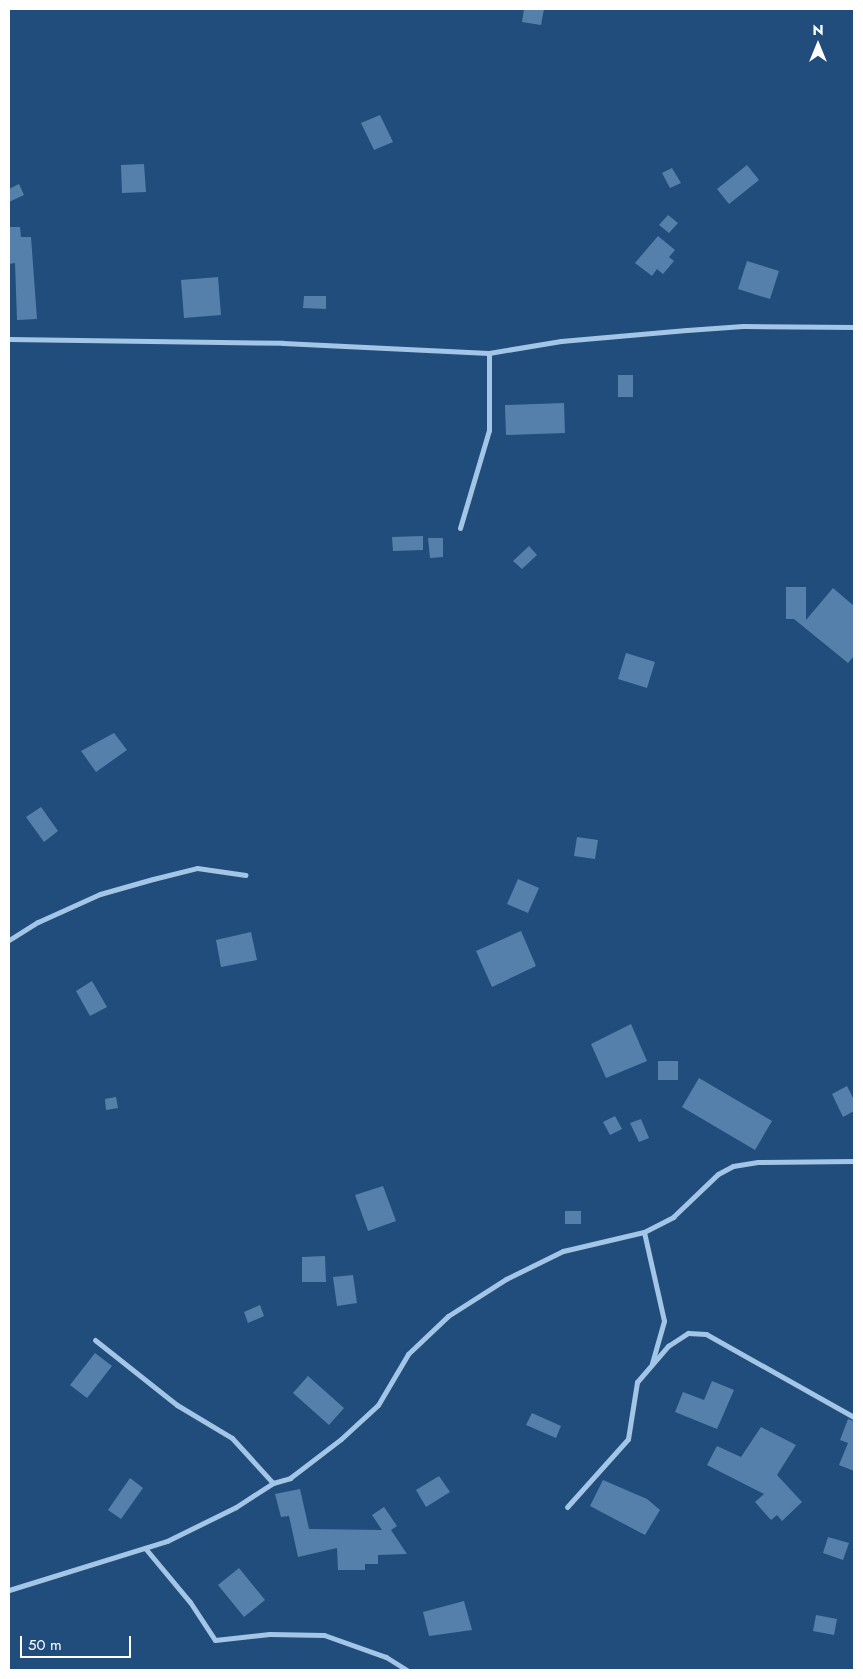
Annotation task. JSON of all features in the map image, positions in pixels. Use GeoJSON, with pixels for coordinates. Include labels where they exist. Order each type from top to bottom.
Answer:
{"type":"FeatureCollection","features":[{"type":"Feature","properties":{"kind":"street"},"geometry":{"type":"LineString","coordinates":[[9,339],[284,343],[489,353],[561,341],[706,329],[854,327]]}},
{"type":"Feature","properties":{"kind":"street"},"geometry":{"type":"LineString","coordinates":[[460,528],[489,430],[489,353]]}},
{"type":"Feature","properties":{"kind":"street"},"geometry":{"type":"LineString","coordinates":[[9,940],[38,922],[100,894],[153,879],[197,868],[246,875]]}},
{"type":"Feature","properties":{"kind":"street"},"geometry":{"type":"LineString","coordinates":[[9,1590],[145,1548],[236,1508],[273,1483],[290,1478],[341,1440],[378,1405],[408,1354],[448,1316],[506,1279],[563,1251],[644,1232],[673,1217],[718,1174],[733,1166],[758,1162],[854,1161]]}},
{"type":"Feature","properties":{"kind":"street"},"geometry":{"type":"LineString","coordinates":[[644,1232],[664,1321],[651,1365]]}},
{"type":"Feature","properties":{"kind":"street"},"geometry":{"type":"LineString","coordinates":[[567,1508],[628,1439],[633,1390],[651,1365],[679,1337],[688,1333],[706,1334],[854,1417]]}},
{"type":"Feature","properties":{"kind":"street"},"geometry":{"type":"LineString","coordinates":[[96,1340],[177,1405],[232,1438],[273,1483]]}},
{"type":"Feature","properties":{"kind":"street"},"geometry":{"type":"LineString","coordinates":[[145,1548],[190,1602],[215,1640],[270,1634],[324,1635],[386,1657],[407,1670]]}},
{"type":"Feature","properties":{"kind":"building"},"geometry":{"type":"Polygon","coordinates":[[[524,9],[544,9],[541,25],[522,22],[524,9]]]}},
{"type":"Feature","properties":{"kind":"building"},"geometry":{"type":"Polygon","coordinates":[[[380,115],[393,142],[374,150],[361,123],[380,115]]]}},
{"type":"Feature","properties":{"kind":"building"},"geometry":{"type":"Polygon","coordinates":[[[144,164],[146,192],[122,193],[121,165],[144,164]]]}},
{"type":"Feature","properties":{"kind":"building"},"geometry":{"type":"Polygon","coordinates":[[[747,165],[759,180],[729,204],[717,189],[747,165]]]}},
{"type":"Feature","properties":{"kind":"building"},"geometry":{"type":"Polygon","coordinates":[[[672,168],[681,183],[670,188],[662,173],[672,168]]]}},
{"type":"Feature","properties":{"kind":"building"},"geometry":{"type":"Polygon","coordinates":[[[19,184],[24,195],[9,202],[9,189],[19,184]]]}},
{"type":"Feature","properties":{"kind":"building"},"geometry":{"type":"Polygon","coordinates":[[[668,215],[678,223],[669,233],[659,225],[668,215]]]}},
{"type":"Feature","properties":{"kind":"building"},"geometry":{"type":"Polygon","coordinates":[[[9,227],[20,227],[21,237],[31,237],[37,319],[17,320],[15,263],[9,264],[9,227]]]}},
{"type":"Feature","properties":{"kind":"building"},"geometry":{"type":"Polygon","coordinates":[[[658,236],[675,250],[669,257],[674,261],[663,274],[657,269],[652,276],[635,263],[658,236]]]}},
{"type":"Feature","properties":{"kind":"building"},"geometry":{"type":"Polygon","coordinates":[[[747,261],[779,271],[770,299],[738,289],[747,261]]]}},
{"type":"Feature","properties":{"kind":"building"},"geometry":{"type":"Polygon","coordinates":[[[218,277],[221,315],[184,318],[181,280],[218,277]]]}},
{"type":"Feature","properties":{"kind":"building"},"geometry":{"type":"Polygon","coordinates":[[[304,296],[326,296],[326,309],[303,308],[304,296]]]}},
{"type":"Feature","properties":{"kind":"building"},"geometry":{"type":"Polygon","coordinates":[[[618,375],[633,375],[633,397],[618,397],[618,375]]]}},
{"type":"Feature","properties":{"kind":"building"},"geometry":{"type":"Polygon","coordinates":[[[564,403],[565,433],[506,435],[505,405],[564,403]]]}},
{"type":"Feature","properties":{"kind":"building"},"geometry":{"type":"Polygon","coordinates":[[[423,536],[423,550],[393,551],[392,537],[423,536]]]}},
{"type":"Feature","properties":{"kind":"building"},"geometry":{"type":"Polygon","coordinates":[[[428,538],[443,538],[443,557],[430,558],[428,538]]]}},
{"type":"Feature","properties":{"kind":"building"},"geometry":{"type":"Polygon","coordinates":[[[529,546],[537,555],[522,569],[513,561],[529,546]]]}},
{"type":"Feature","properties":{"kind":"building"},"geometry":{"type":"Polygon","coordinates":[[[786,587],[806,587],[806,620],[833,588],[854,606],[854,656],[848,663],[794,619],[786,619],[786,587]]]}},
{"type":"Feature","properties":{"kind":"building"},"geometry":{"type":"Polygon","coordinates":[[[626,653],[655,662],[647,688],[618,679],[626,653]]]}},
{"type":"Feature","properties":{"kind":"building"},"geometry":{"type":"Polygon","coordinates":[[[114,733],[127,750],[96,772],[81,751],[114,733]]]}},
{"type":"Feature","properties":{"kind":"building"},"geometry":{"type":"Polygon","coordinates":[[[41,807],[58,831],[44,842],[26,817],[41,807]]]}},
{"type":"Feature","properties":{"kind":"building"},"geometry":{"type":"Polygon","coordinates":[[[577,837],[598,840],[595,859],[574,856],[577,837]]]}},
{"type":"Feature","properties":{"kind":"building"},"geometry":{"type":"Polygon","coordinates":[[[518,879],[539,888],[528,913],[507,904],[518,879]]]}},
{"type":"Feature","properties":{"kind":"building"},"geometry":{"type":"Polygon","coordinates":[[[521,931],[536,966],[492,987],[476,951],[521,931]]]}},
{"type":"Feature","properties":{"kind":"building"},"geometry":{"type":"Polygon","coordinates":[[[251,932],[257,960],[221,967],[216,940],[251,932]]]}},
{"type":"Feature","properties":{"kind":"building"},"geometry":{"type":"Polygon","coordinates":[[[92,981],[107,1007],[90,1016],[76,991],[92,981]]]}},
{"type":"Feature","properties":{"kind":"building"},"geometry":{"type":"Polygon","coordinates":[[[631,1024],[647,1061],[606,1078],[591,1044],[631,1024]]]}},
{"type":"Feature","properties":{"kind":"building"},"geometry":{"type":"Polygon","coordinates":[[[658,1061],[678,1061],[678,1080],[658,1080],[658,1061]]]}},
{"type":"Feature","properties":{"kind":"building"},"geometry":{"type":"Polygon","coordinates":[[[699,1078],[772,1121],[755,1150],[682,1107],[699,1078]]]}},
{"type":"Feature","properties":{"kind":"building"},"geometry":{"type":"Polygon","coordinates":[[[847,1086],[854,1100],[854,1111],[843,1117],[832,1094],[847,1086]]]}},
{"type":"Feature","properties":{"kind":"building"},"geometry":{"type":"Polygon","coordinates":[[[116,1097],[118,1108],[106,1110],[105,1099],[116,1097]]]}},
{"type":"Feature","properties":{"kind":"building"},"geometry":{"type":"Polygon","coordinates":[[[615,1116],[622,1129],[610,1135],[603,1122],[615,1116]]]}},
{"type":"Feature","properties":{"kind":"building"},"geometry":{"type":"Polygon","coordinates":[[[641,1119],[649,1138],[639,1142],[630,1123],[641,1119]]]}},
{"type":"Feature","properties":{"kind":"building"},"geometry":{"type":"Polygon","coordinates":[[[383,1186],[396,1221],[368,1231],[355,1195],[383,1186]]]}},
{"type":"Feature","properties":{"kind":"building"},"geometry":{"type":"Polygon","coordinates":[[[565,1211],[581,1211],[581,1224],[565,1224],[565,1211]]]}},
{"type":"Feature","properties":{"kind":"building"},"geometry":{"type":"Polygon","coordinates":[[[325,1256],[326,1282],[302,1282],[302,1257],[325,1256]]]}},
{"type":"Feature","properties":{"kind":"building"},"geometry":{"type":"Polygon","coordinates":[[[353,1275],[357,1303],[337,1306],[333,1277],[353,1275]]]}},
{"type":"Feature","properties":{"kind":"building"},"geometry":{"type":"Polygon","coordinates":[[[260,1305],[264,1316],[248,1323],[244,1312],[260,1305]]]}},
{"type":"Feature","properties":{"kind":"building"},"geometry":{"type":"Polygon","coordinates":[[[95,1353],[112,1366],[87,1398],[70,1385],[95,1353]]]}},
{"type":"Feature","properties":{"kind":"building"},"geometry":{"type":"Polygon","coordinates":[[[308,1376],[344,1408],[329,1425],[293,1393],[308,1376]]]}},
{"type":"Feature","properties":{"kind":"building"},"geometry":{"type":"Polygon","coordinates":[[[712,1381],[734,1390],[717,1429],[675,1412],[683,1392],[704,1400],[712,1381]]]}},
{"type":"Feature","properties":{"kind":"building"},"geometry":{"type":"Polygon","coordinates":[[[532,1413],[561,1426],[556,1438],[526,1425],[532,1413]]]}},
{"type":"Feature","properties":{"kind":"building"},"geometry":{"type":"Polygon","coordinates":[[[848,1419],[854,1421],[854,1471],[839,1465],[848,1443],[840,1440],[848,1419]]]}},
{"type":"Feature","properties":{"kind":"building"},"geometry":{"type":"Polygon","coordinates":[[[761,1427],[796,1445],[777,1475],[802,1502],[782,1521],[777,1515],[771,1520],[755,1502],[764,1494],[707,1465],[717,1446],[741,1457],[761,1427]]]}},
{"type":"Feature","properties":{"kind":"building"},"geometry":{"type":"Polygon","coordinates":[[[439,1476],[450,1492],[426,1507],[416,1490],[439,1476]]]}},
{"type":"Feature","properties":{"kind":"building"},"geometry":{"type":"Polygon","coordinates":[[[130,1478],[143,1488],[121,1519],[108,1510],[130,1478]]]}},
{"type":"Feature","properties":{"kind":"building"},"geometry":{"type":"Polygon","coordinates":[[[603,1480],[647,1499],[660,1510],[645,1535],[590,1506],[603,1480]]]}},
{"type":"Feature","properties":{"kind":"building"},"geometry":{"type":"Polygon","coordinates":[[[300,1489],[309,1529],[382,1530],[372,1515],[384,1507],[397,1526],[391,1530],[407,1554],[378,1555],[378,1564],[365,1564],[365,1570],[338,1570],[337,1548],[298,1557],[289,1516],[281,1517],[275,1494],[300,1489]]]}},
{"type":"Feature","properties":{"kind":"building"},"geometry":{"type":"Polygon","coordinates":[[[828,1537],[849,1543],[843,1560],[823,1553],[828,1537]]]}},
{"type":"Feature","properties":{"kind":"building"},"geometry":{"type":"Polygon","coordinates":[[[239,1568],[265,1600],[244,1617],[218,1585],[239,1568]]]}},
{"type":"Feature","properties":{"kind":"building"},"geometry":{"type":"Polygon","coordinates":[[[464,1601],[472,1630],[429,1636],[423,1612],[464,1601]]]}},
{"type":"Feature","properties":{"kind":"building"},"geometry":{"type":"Polygon","coordinates":[[[816,1615],[837,1619],[834,1635],[813,1631],[816,1615]]]}}]}
